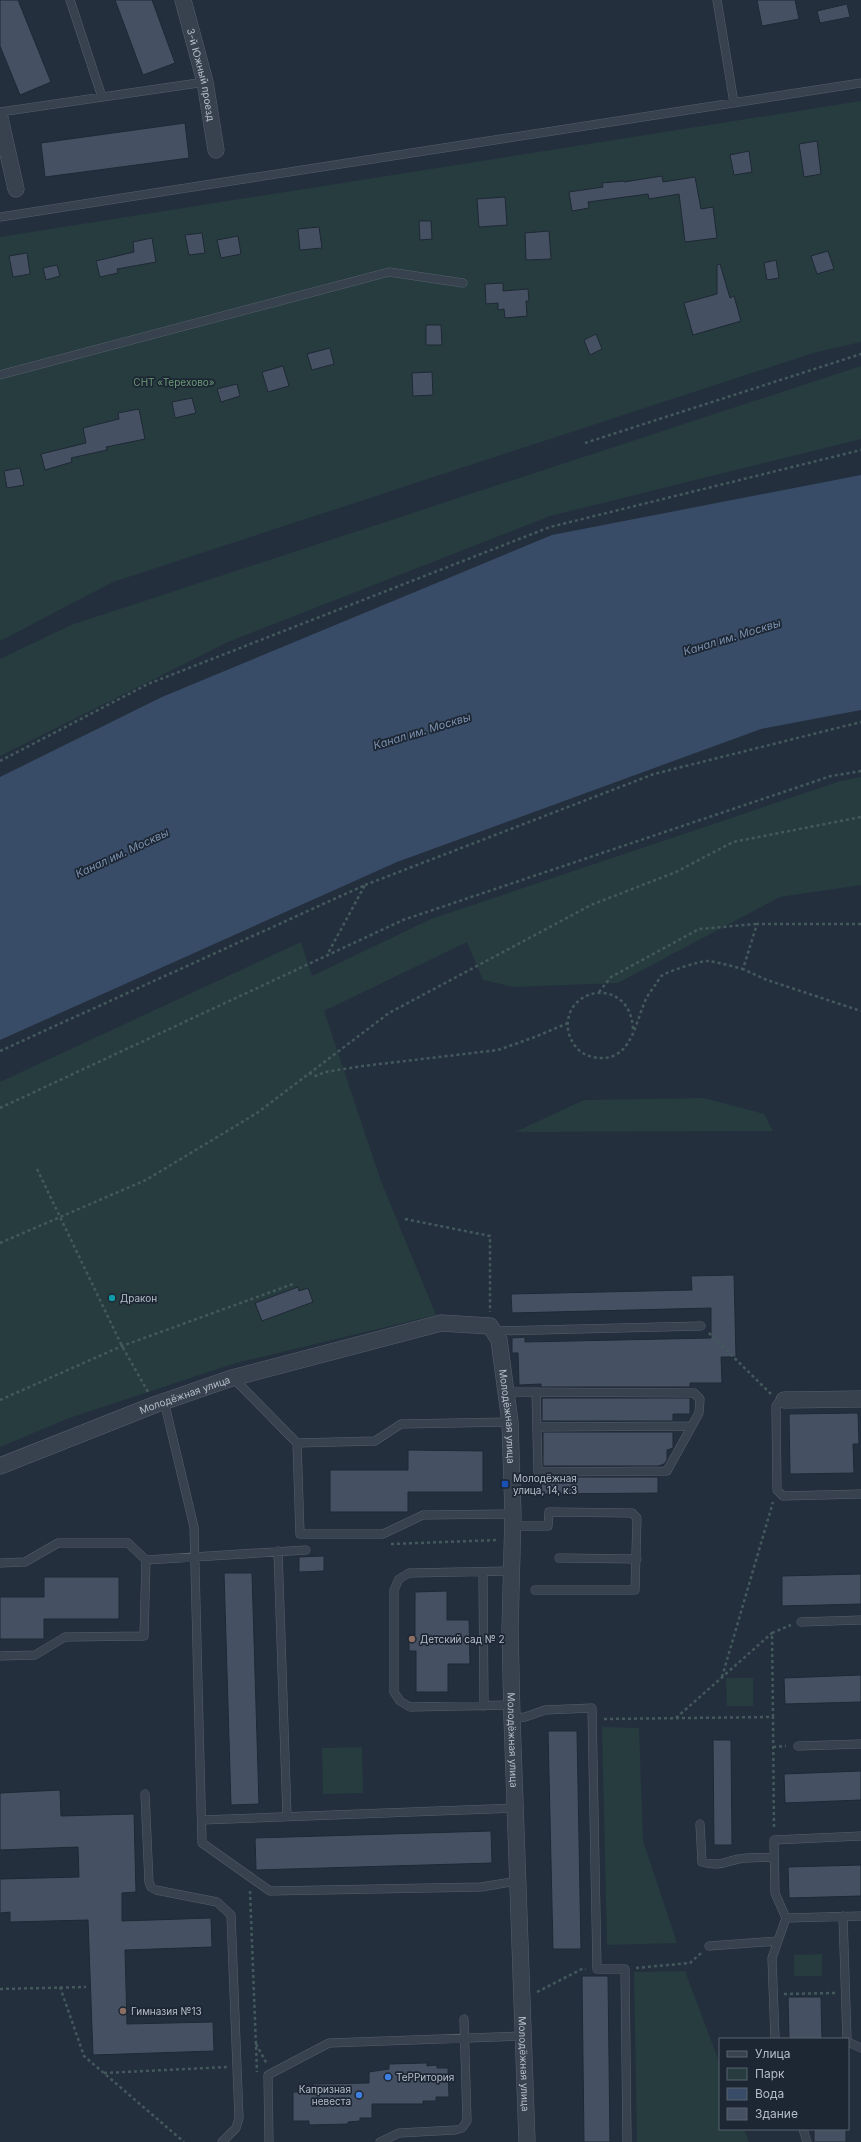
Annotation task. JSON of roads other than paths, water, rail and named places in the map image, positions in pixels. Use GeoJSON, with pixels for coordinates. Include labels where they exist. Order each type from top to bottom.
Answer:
{"type":"FeatureCollection","features":[{"type":"Feature","properties":{"kind":"street","name":"3-й Южный проезд"},"geometry":{"type":"LineString","coordinates":[[182,0],[205,82],[216,150]]}},
{"type":"Feature","properties":{"kind":"street"},"geometry":{"type":"LineString","coordinates":[[0,118],[16,189]]}},
{"type":"Feature","properties":{"kind":"street","name":"Молодёжная улица"},"geometry":{"type":"LineString","coordinates":[[0,1466],[158,1400],[232,1378],[441,1323],[491,1329],[499,1340],[510,1422],[513,1527],[511,1571],[512,1711],[527,2142]]}},
{"type":"Feature","properties":{"kind":"street"},"geometry":{"type":"LineString","coordinates":[[781,1401],[861,1399]]}},
{"type":"Feature","properties":{"kind":"lane"},"geometry":{"type":"LineString","coordinates":[[70,0],[102,97]]}},
{"type":"Feature","properties":{"kind":"lane"},"geometry":{"type":"LineString","coordinates":[[717,0],[734,103]]}},
{"type":"Feature","properties":{"kind":"lane"},"geometry":{"type":"LineString","coordinates":[[0,112],[205,82]]}},
{"type":"Feature","properties":{"kind":"lane"},"geometry":{"type":"LineString","coordinates":[[0,217],[861,83]]}},
{"type":"Feature","properties":{"kind":"lane"},"geometry":{"type":"LineString","coordinates":[[0,375],[390,272],[463,284]]}},
{"type":"Feature","properties":{"kind":"lane"},"geometry":{"type":"LineString","coordinates":[[491,1329],[701,1326]]}},
{"type":"Feature","properties":{"kind":"lane"},"geometry":{"type":"LineString","coordinates":[[232,1378],[297,1443],[300,1534],[383,1534],[422,1515],[513,1527],[548,1526],[549,1512],[632,1513],[637,1518],[636,1587],[632,1591],[535,1590]]}},
{"type":"Feature","properties":{"kind":"lane"},"geometry":{"type":"LineString","coordinates":[[506,1392],[536,1392],[694,1393],[700,1399],[700,1413],[667,1472],[538,1472],[536,1392]]}},
{"type":"Feature","properties":{"kind":"lane"},"geometry":{"type":"LineString","coordinates":[[158,1400],[194,1527],[196,1558],[202,1843],[270,1891],[481,1887],[518,1881]]}},
{"type":"Feature","properties":{"kind":"lane"},"geometry":{"type":"LineString","coordinates":[[781,1401],[776,1406],[777,1490],[783,1496],[861,1494]]}},
{"type":"Feature","properties":{"kind":"lane"},"geometry":{"type":"LineString","coordinates":[[297,1443],[375,1442],[401,1424],[510,1422]]}},
{"type":"Feature","properties":{"kind":"lane"},"geometry":{"type":"LineString","coordinates":[[537,1427],[692,1426]]}},
{"type":"Feature","properties":{"kind":"lane"},"geometry":{"type":"LineString","coordinates":[[0,1563],[25,1562],[58,1543],[128,1543],[146,1560],[306,1550]]}},
{"type":"Feature","properties":{"kind":"lane"},"geometry":{"type":"LineString","coordinates":[[278,1551],[287,1816]]}},
{"type":"Feature","properties":{"kind":"lane"},"geometry":{"type":"LineString","coordinates":[[559,1558],[636,1559]]}},
{"type":"Feature","properties":{"kind":"lane"},"geometry":{"type":"LineString","coordinates":[[0,1656],[35,1656],[64,1637],[144,1636],[146,1560]]}},
{"type":"Feature","properties":{"kind":"lane"},"geometry":{"type":"LineString","coordinates":[[511,1571],[409,1573],[399,1579],[394,1590],[394,1692],[400,1700],[410,1707],[484,1706],[512,1711],[525,1717],[545,1710],[592,1708],[597,1969],[625,1969],[627,2142]]}},
{"type":"Feature","properties":{"kind":"lane"},"geometry":{"type":"LineString","coordinates":[[483,1572],[484,1706]]}},
{"type":"Feature","properties":{"kind":"lane"},"geometry":{"type":"LineString","coordinates":[[801,1622],[861,1620]]}},
{"type":"Feature","properties":{"kind":"lane"},"geometry":{"type":"LineString","coordinates":[[798,1746],[861,1744]]}},
{"type":"Feature","properties":{"kind":"lane"},"geometry":{"type":"LineString","coordinates":[[145,1794],[149,1882],[151,1887],[156,1890],[217,1902],[231,1915],[239,2123],[222,2142]]}},
{"type":"Feature","properties":{"kind":"lane"},"geometry":{"type":"LineString","coordinates":[[202,1820],[515,1808]]}},
{"type":"Feature","properties":{"kind":"lane"},"geometry":{"type":"LineString","coordinates":[[700,1824],[702,1862],[713,1865],[725,1864],[737,1859],[774,1857]]}},
{"type":"Feature","properties":{"kind":"lane"},"geometry":{"type":"LineString","coordinates":[[775,2038],[772,1958],[786,1918],[775,1893],[774,1840],[861,1836]]}},
{"type":"Feature","properties":{"kind":"lane"},"geometry":{"type":"LineString","coordinates":[[844,1916],[848,2038]]}},
{"type":"Feature","properties":{"kind":"lane"},"geometry":{"type":"LineString","coordinates":[[786,1918],[861,1916]]}},
{"type":"Feature","properties":{"kind":"lane"},"geometry":{"type":"LineString","coordinates":[[709,1946],[778,1941]]}},
{"type":"Feature","properties":{"kind":"lane"},"geometry":{"type":"LineString","coordinates":[[380,2142],[399,2133],[455,2130],[462,2128],[467,2121],[464,2019]]}},
{"type":"Feature","properties":{"kind":"lane"},"geometry":{"type":"LineString","coordinates":[[268,2142],[268,2075],[329,2043],[524,2036]]}},
{"type":"Feature","properties":{"kind":"lane"},"geometry":{"type":"LineString","coordinates":[[849,2041],[861,2048]]}},
{"type":"Feature","properties":{"kind":"lane"},"geometry":{"type":"LineString","coordinates":[[803,2130],[807,2142]]}},
{"type":"Feature","properties":{"kind":"water","name":"Канал им. Москвы"},"geometry":{"type":"Polygon","coordinates":[[[861,475],[861,710],[761,729],[397,862],[0,1040],[0,777],[162,697],[552,535],[861,475]]]}},
{"type":"Feature","properties":{"kind":"place","name":"Дракон"},"geometry":{"type":"Point","coordinates":[112,1298]}},
{"type":"Feature","properties":{"kind":"place","name":"Молодёжная улица, 14, к.3"},"geometry":{"type":"Point","coordinates":[505,1484]}},
{"type":"Feature","properties":{"kind":"place","name":"Детский сад № 2"},"geometry":{"type":"Point","coordinates":[412,1639]}},
{"type":"Feature","properties":{"kind":"place","name":"Гимназия №13"},"geometry":{"type":"Point","coordinates":[123,2011]}},
{"type":"Feature","properties":{"kind":"place","name":"ТеРРитория"},"geometry":{"type":"Point","coordinates":[388,2077]}},
{"type":"Feature","properties":{"kind":"place","name":"Капризная невеста"},"geometry":{"type":"Point","coordinates":[359,2095]}},
{"type":"Feature","properties":{"kind":"park label","name":"СНТ «Терехово»"},"geometry":{"type":"Point","coordinates":[174,382]}}]}
